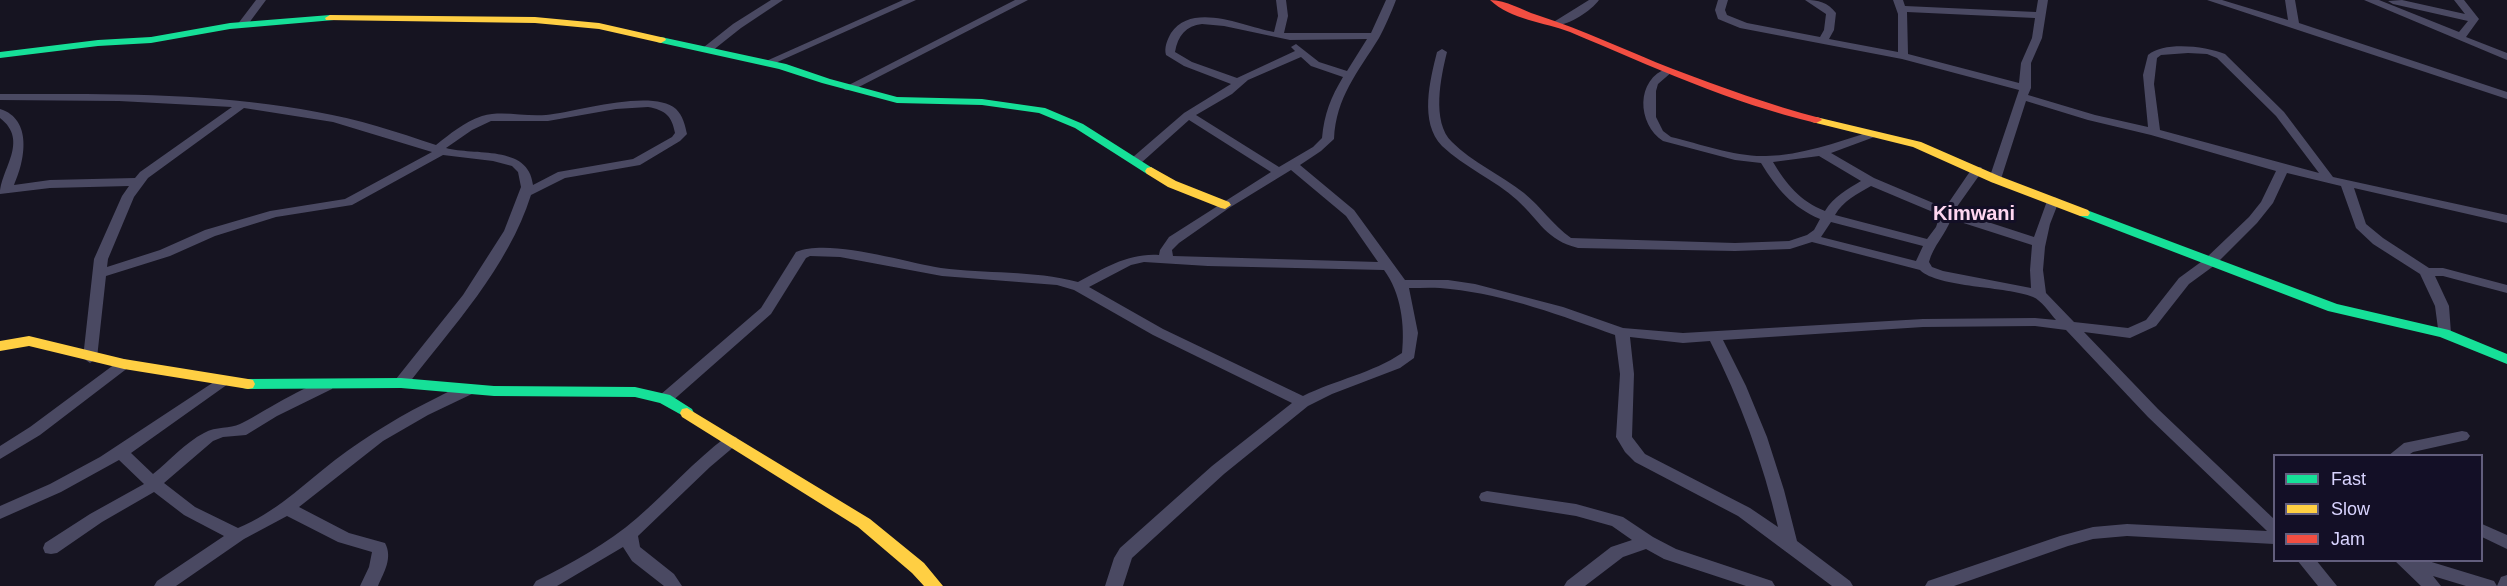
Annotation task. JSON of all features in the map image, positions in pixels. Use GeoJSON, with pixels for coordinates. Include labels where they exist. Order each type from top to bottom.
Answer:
{"type":"FeatureCollection","features":[{"type":"Feature","properties":{"kind":"street"},"geometry":{"type":"LineString","coordinates":[[242,25],[261,0]]}},
{"type":"Feature","properties":{"kind":"street"},"geometry":{"type":"LineString","coordinates":[[708,49],[778,0]]}},
{"type":"Feature","properties":{"kind":"street"},"geometry":{"type":"LineString","coordinates":[[769,62],[911,0]]}},
{"type":"Feature","properties":{"kind":"street"},"geometry":{"type":"LineString","coordinates":[[849,88],[1023,0]]}},
{"type":"Feature","properties":{"kind":"street"},"geometry":{"type":"LineString","coordinates":[[1278,36],[1283,16],[1281,0]]}},
{"type":"Feature","properties":{"kind":"street"},"geometry":{"type":"LineString","coordinates":[[1166,258],[1168,245],[1225,205],[1317,150],[1328,139],[1336,98],[1348,75],[1375,36],[1391,0]]}},
{"type":"Feature","properties":{"kind":"street"},"geometry":{"type":"LineString","coordinates":[[1495,0],[1515,12],[1557,23],[1668,71],[1791,114],[1917,144],[1995,179],[2333,308],[2444,333],[2507,359]]}},
{"type":"Feature","properties":{"kind":"street"},"geometry":{"type":"LineString","coordinates":[[1557,23],[1589,6],[1594,0]]}},
{"type":"Feature","properties":{"kind":"street"},"geometry":{"type":"LineString","coordinates":[[1723,0],[1721,14],[1728,21],[1759,30],[1903,56],[2023,92],[2092,118],[2154,132],[2283,169],[2503,218],[2507,229]]}},
{"type":"Feature","properties":{"kind":"street"},"geometry":{"type":"LineString","coordinates":[[1810,0],[1825,7],[1831,13],[1830,30],[1822,42]]}},
{"type":"Feature","properties":{"kind":"street"},"geometry":{"type":"LineString","coordinates":[[1995,179],[2023,92],[2026,63],[2037,38],[2043,0]]}},
{"type":"Feature","properties":{"kind":"street"},"geometry":{"type":"LineString","coordinates":[[2212,0],[2507,96]]}},
{"type":"Feature","properties":{"kind":"street"},"geometry":{"type":"LineString","coordinates":[[2290,0],[2294,25]]}},
{"type":"Feature","properties":{"kind":"street"},"geometry":{"type":"LineString","coordinates":[[2369,0],[2398,9],[2416,20],[2507,57]]}},
{"type":"Feature","properties":{"kind":"street"},"geometry":{"type":"LineString","coordinates":[[2385,0],[2474,20]]}},
{"type":"Feature","properties":{"kind":"street"},"geometry":{"type":"LineString","coordinates":[[2459,0],[2474,20]]}},
{"type":"Feature","properties":{"kind":"street"},"geometry":{"type":"LineString","coordinates":[[1903,56],[1905,37],[1900,5],[2040,15]]}},
{"type":"Feature","properties":{"kind":"street"},"geometry":{"type":"LineString","coordinates":[[0,55],[79,45],[152,40],[242,25],[346,17],[536,20],[599,26],[769,62],[849,88],[897,100],[982,102],[1041,110],[1079,126],[1172,183],[1225,205]]}},
{"type":"Feature","properties":{"kind":"street"},"geometry":{"type":"LineString","coordinates":[[2459,36],[2474,20]]}},
{"type":"Feature","properties":{"kind":"street"},"geometry":{"type":"LineString","coordinates":[[1239,83],[1173,56],[1169,50],[1179,30],[1191,22],[1209,22],[1294,38],[1375,36]]}},
{"type":"Feature","properties":{"kind":"street"},"geometry":{"type":"LineString","coordinates":[[1294,38],[1295,47],[1315,64],[1348,75]]}},
{"type":"Feature","properties":{"kind":"street"},"geometry":{"type":"LineString","coordinates":[[2154,132],[2148,72],[2152,57],[2161,52],[2209,51],[2227,61],[2280,114],[2329,179]]}},
{"type":"Feature","properties":{"kind":"street"},"geometry":{"type":"LineString","coordinates":[[1442,52],[1433,112],[1446,143],[1521,197],[1554,232],[1566,241],[1601,246],[1767,247],[1790,245],[1812,238],[1924,267],[1940,275],[2039,294]]}},
{"type":"Feature","properties":{"kind":"street"},"geometry":{"type":"LineString","coordinates":[[1137,160],[1188,115],[1221,97],[1249,75],[1300,53]]}},
{"type":"Feature","properties":{"kind":"street"},"geometry":{"type":"LineString","coordinates":[[1668,71],[1653,83],[1650,91],[1650,117],[1658,134],[1678,142],[1766,160],[1821,152],[1873,134]]}},
{"type":"Feature","properties":{"kind":"street"},"geometry":{"type":"LineString","coordinates":[[0,97],[158,98],[242,105],[352,122],[462,156],[507,159],[517,163],[524,171],[527,180],[526,193],[500,253],[401,383]]}},
{"type":"Feature","properties":{"kind":"street"},"geometry":{"type":"LineString","coordinates":[[90,358],[101,259],[136,182],[242,105]]}},
{"type":"Feature","properties":{"kind":"street"},"geometry":{"type":"LineString","coordinates":[[100,273],[165,253],[210,233],[274,214],[348,202],[440,150],[477,123],[498,117],[535,119],[622,106],[651,105],[668,109],[674,113],[680,123],[681,134],[676,139],[636,162],[562,176],[526,193]]}},
{"type":"Feature","properties":{"kind":"street"},"geometry":{"type":"LineString","coordinates":[[0,112],[14,124],[19,141],[16,164],[3,190]]}},
{"type":"Feature","properties":{"kind":"street"},"geometry":{"type":"LineString","coordinates":[[1188,115],[1216,130],[1279,172]]}},
{"type":"Feature","properties":{"kind":"street"},"geometry":{"type":"LineString","coordinates":[[1821,152],[1870,181],[1947,213],[2038,243]]}},
{"type":"Feature","properties":{"kind":"street"},"geometry":{"type":"LineString","coordinates":[[1766,160],[1782,186],[1793,198],[1828,217],[1930,244]]}},
{"type":"Feature","properties":{"kind":"street"},"geometry":{"type":"LineString","coordinates":[[1114,586],[1122,558],[1126,554],[1218,470],[1303,402],[1327,390],[1395,365],[1409,355],[1411,333],[1401,284],[1341,203],[1293,165]]}},
{"type":"Feature","properties":{"kind":"street"},"geometry":{"type":"LineString","coordinates":[[1401,284],[1448,284],[1502,293],[1622,332],[1683,338],[1923,323],[2035,322],[2130,333],[2151,323],[2184,281],[2210,262],[2267,203],[2283,169]]}},
{"type":"Feature","properties":{"kind":"street"},"geometry":{"type":"LineString","coordinates":[[1924,267],[1922,262],[1930,244],[1942,227],[1947,213],[1977,170]]}},
{"type":"Feature","properties":{"kind":"street"},"geometry":{"type":"LineString","coordinates":[[1812,238],[1834,206],[1870,181]]}},
{"type":"Feature","properties":{"kind":"street"},"geometry":{"type":"LineString","coordinates":[[3,190],[50,184],[136,182]]}},
{"type":"Feature","properties":{"kind":"street"},"geometry":{"type":"LineString","coordinates":[[2346,183],[2360,225],[2378,241],[2426,272],[2442,306],[2444,333]]}},
{"type":"Feature","properties":{"kind":"street"},"geometry":{"type":"LineString","coordinates":[[2053,201],[2038,243],[2035,274],[2039,294],[2161,421],[2273,527]]}},
{"type":"Feature","properties":{"kind":"street"},"geometry":{"type":"LineString","coordinates":[[665,399],[766,311],[797,259],[808,252],[840,253],[942,272],[1058,281],[1078,287],[1158,332],[1303,402]]}},
{"type":"Feature","properties":{"kind":"street"},"geometry":{"type":"LineString","coordinates":[[1078,287],[1127,262],[1143,258],[1208,262],[1389,266]]}},
{"type":"Feature","properties":{"kind":"street"},"geometry":{"type":"LineString","coordinates":[[2426,272],[2443,272],[2507,289]]}},
{"type":"Feature","properties":{"kind":"street"},"geometry":{"type":"LineString","coordinates":[[1622,332],[1627,374],[1624,437],[1630,448],[1640,458],[1743,512],[1790,544],[1844,586]]}},
{"type":"Feature","properties":{"kind":"street"},"geometry":{"type":"LineString","coordinates":[[1714,336],[1734,372],[1764,446],[1783,508],[1790,544]]}},
{"type":"Feature","properties":{"kind":"street"},"geometry":{"type":"LineString","coordinates":[[0,345],[29,341],[90,358],[258,386],[401,383],[524,392],[652,394],[665,399],[864,524],[918,568],[934,586]]}},
{"type":"Feature","properties":{"kind":"street"},"geometry":{"type":"LineString","coordinates":[[0,453],[34,431],[124,364]]}},
{"type":"Feature","properties":{"kind":"street"},"geometry":{"type":"LineString","coordinates":[[0,513],[66,483],[120,452],[223,381]]}},
{"type":"Feature","properties":{"kind":"street"},"geometry":{"type":"LineString","coordinates":[[51,548],[76,530],[155,483],[208,437],[221,432],[241,431],[272,411],[328,384]]}},
{"type":"Feature","properties":{"kind":"street"},"geometry":{"type":"LineString","coordinates":[[163,586],[238,535],[252,530],[288,509],[350,457],[416,415],[469,389]]}},
{"type":"Feature","properties":{"kind":"street"},"geometry":{"type":"LineString","coordinates":[[2398,454],[2409,447],[2462,436]]}},
{"type":"Feature","properties":{"kind":"street"},"geometry":{"type":"LineString","coordinates":[[542,586],[630,534],[692,471],[731,441]]}},
{"type":"Feature","properties":{"kind":"street"},"geometry":{"type":"LineString","coordinates":[[120,452],[155,483],[207,522],[238,535]]}},
{"type":"Feature","properties":{"kind":"street"},"geometry":{"type":"LineString","coordinates":[[1487,497],[1576,510],[1617,521],[1647,542],[1693,562],[1766,586]]}},
{"type":"Feature","properties":{"kind":"street"},"geometry":{"type":"LineString","coordinates":[[288,509],[344,537],[378,548],[381,552],[379,562],[369,586]]}},
{"type":"Feature","properties":{"kind":"street"},"geometry":{"type":"LineString","coordinates":[[1934,586],[2066,540],[2093,533],[2127,530],[2273,538]]}},
{"type":"Feature","properties":{"kind":"street"},"geometry":{"type":"LineString","coordinates":[[2483,531],[2507,543]]}},
{"type":"Feature","properties":{"kind":"street"},"geometry":{"type":"LineString","coordinates":[[630,534],[628,542],[631,550],[656,568],[673,586]]}},
{"type":"Feature","properties":{"kind":"street"},"geometry":{"type":"LineString","coordinates":[[1573,586],[1617,552],[1647,542]]}},
{"type":"Feature","properties":{"kind":"street"},"geometry":{"type":"LineString","coordinates":[[2306,562],[2328,586]]}},
{"type":"Feature","properties":{"kind":"street"},"geometry":{"type":"LineString","coordinates":[[2406,562],[2432,586]]}},
{"type":"Feature","properties":{"kind":"street"},"geometry":{"type":"LineString","coordinates":[[2408,562],[2488,586]]}},
{"type":"Feature","properties":{"kind":"traffic: fast"},"geometry":{"type":"LineString","coordinates":[[0,55],[98,43],[151,40],[230,26],[330,18]]}},
{"type":"Feature","properties":{"kind":"traffic: fast"},"geometry":{"type":"LineString","coordinates":[[661,40],[782,66],[826,81],[897,100],[982,102],[1041,110],[1079,126],[1151,171]]}},
{"type":"Feature","properties":{"kind":"traffic: fast"},"geometry":{"type":"LineString","coordinates":[[2084,213],[2333,308],[2444,333],[2507,359]]}},
{"type":"Feature","properties":{"kind":"traffic: fast"},"geometry":{"type":"LineString","coordinates":[[248,384],[401,383],[494,391],[635,392],[665,399],[687,413]]}},
{"type":"Feature","properties":{"kind":"traffic: slow"},"geometry":{"type":"LineString","coordinates":[[330,18],[535,20],[599,26],[661,40]]}},
{"type":"Feature","properties":{"kind":"traffic: slow"},"geometry":{"type":"LineString","coordinates":[[1816,120],[1917,144],[1995,179],[2084,213]]}},
{"type":"Feature","properties":{"kind":"traffic: slow"},"geometry":{"type":"LineString","coordinates":[[1151,171],[1172,184],[1225,205]]}},
{"type":"Feature","properties":{"kind":"traffic: slow"},"geometry":{"type":"LineString","coordinates":[[0,346],[29,341],[124,364],[248,384]]}},
{"type":"Feature","properties":{"kind":"traffic: slow"},"geometry":{"type":"LineString","coordinates":[[687,413],[864,523],[918,568],[934,586]]}},
{"type":"Feature","properties":{"kind":"traffic: jam"},"geometry":{"type":"LineString","coordinates":[[1495,0],[1515,12],[1571,29],[1668,71],[1791,114],[1816,120]]}},
{"type":"Feature","properties":{"kind":"district","name":"Kimwani"},"geometry":{"type":"Point","coordinates":[1974,214]}}]}
